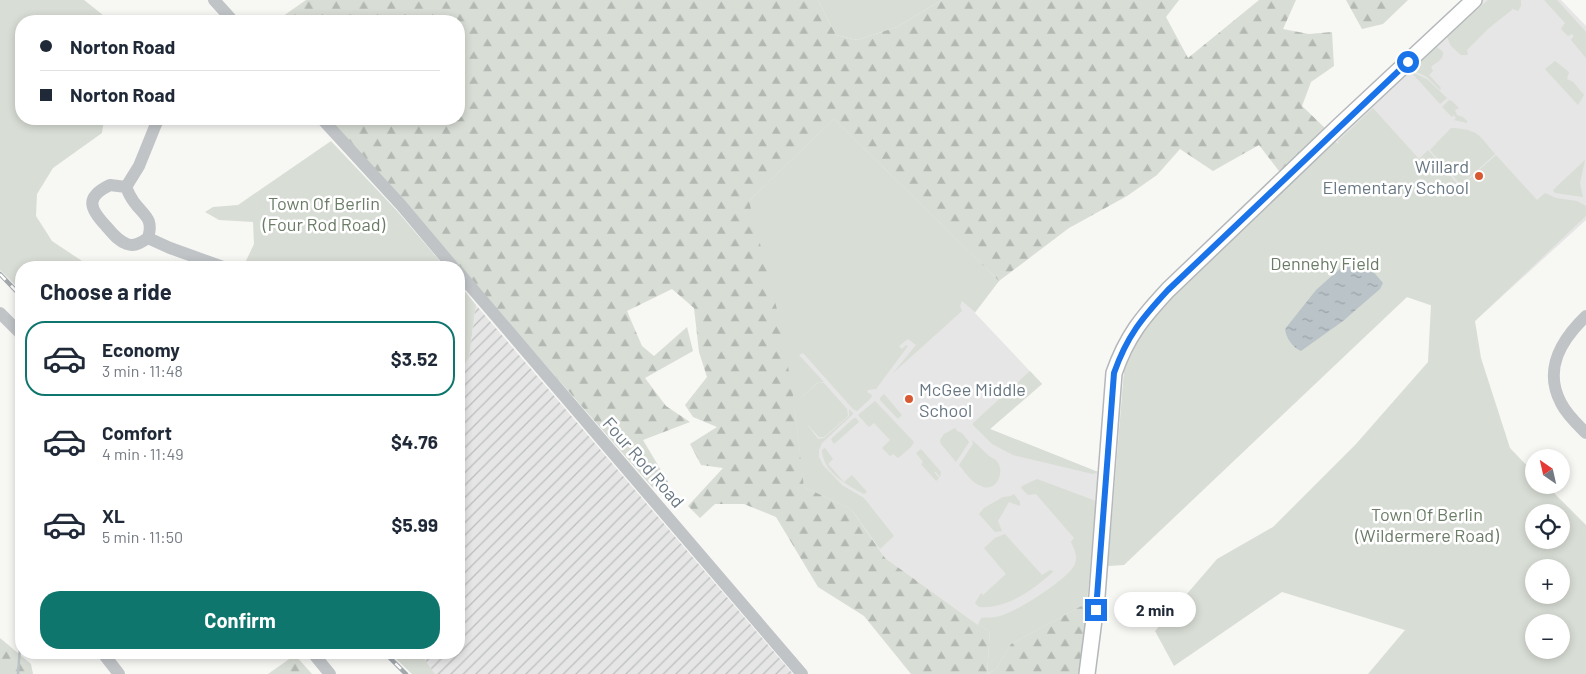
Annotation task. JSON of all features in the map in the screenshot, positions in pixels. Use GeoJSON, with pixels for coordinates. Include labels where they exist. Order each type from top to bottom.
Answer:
{"type":"FeatureCollection","features":[{"type":"Feature","properties":{"kind":"main road"},"geometry":{"type":"LineString","coordinates":[[1087,674],[1097,596],[1114,373],[1120,355],[1134,329],[1144,315],[1324,141],[1474,0]]}},
{"type":"Feature","properties":{"kind":"street"},"geometry":{"type":"LineString","coordinates":[[214,0],[228,15]]}},
{"type":"Feature","properties":{"kind":"street"},"geometry":{"type":"LineString","coordinates":[[126,188],[139,166],[156,125]]}},
{"type":"Feature","properties":{"kind":"street"},"geometry":{"type":"LineString","coordinates":[[328,125],[401,205],[448,261]]}},
{"type":"Feature","properties":{"kind":"street"},"geometry":{"type":"LineString","coordinates":[[110,185],[126,188],[134,202],[148,219],[151,230],[148,238],[137,245],[118,240],[98,218],[92,208],[93,198],[99,190],[110,185]]}},
{"type":"Feature","properties":{"kind":"street"},"geometry":{"type":"LineString","coordinates":[[148,238],[206,261]]}},
{"type":"Feature","properties":{"kind":"street","name":"Four Rod Road"},"geometry":{"type":"LineString","coordinates":[[465,280],[802,674]]}},
{"type":"Feature","properties":{"kind":"street"},"geometry":{"type":"LineString","coordinates":[[0,313],[15,328]]}},
{"type":"Feature","properties":{"kind":"street"},"geometry":{"type":"LineString","coordinates":[[1586,316],[1572,329],[1563,341],[1554,367],[1556,393],[1561,404],[1569,416],[1586,434]]}},
{"type":"Feature","properties":{"kind":"street"},"geometry":{"type":"LineString","coordinates":[[107,659],[119,674]]}},
{"type":"Feature","properties":{"kind":"street"},"geometry":{"type":"LineString","coordinates":[[318,659],[330,674]]}},
{"type":"Feature","properties":{"kind":"shaded area","name":"Willard Elementary School"},"geometry":{"type":"Polygon","coordinates":[[[1483,0],[1561,0],[1586,26],[1586,220],[1475,321],[1407,297],[1333,141],[1483,0]]]}},
{"type":"Feature","properties":{"kind":"shaded area","name":"McGee Middle School"},"geometry":{"type":"Polygon","coordinates":[[[834,119],[999,281],[975,313],[1042,384],[990,429],[1098,472],[1087,603],[1011,644],[996,669],[988,674],[990,631],[978,625],[885,558],[851,509],[804,487],[749,201],[834,119]]]}},
{"type":"Feature","properties":{"kind":"shaded area"},"geometry":{"type":"Polygon","coordinates":[[[476,305],[793,674],[435,674],[424,659],[465,659],[465,364],[469,358],[476,305]]]}},
{"type":"Feature","properties":{"kind":"green space"},"geometry":{"type":"Polygon","coordinates":[[[0,0],[84,0],[103,15],[15,15],[15,125],[103,125],[102,133],[53,168],[37,194],[36,216],[52,241],[82,261],[15,261],[15,285],[0,270],[0,0]]]}},
{"type":"Feature","properties":{"kind":"green space"},"geometry":{"type":"Polygon","coordinates":[[[306,0],[818,0],[836,35],[857,40],[897,27],[942,0],[1179,0],[1166,17],[1188,58],[1259,0],[1296,0],[1283,29],[1309,34],[1332,32],[1334,66],[1311,82],[1302,106],[1327,130],[1282,175],[1259,145],[1213,171],[1180,149],[1157,175],[1127,196],[1069,228],[999,281],[834,119],[749,201],[780,321],[793,395],[804,487],[851,509],[885,558],[978,625],[990,631],[987,674],[911,674],[864,616],[818,587],[776,517],[744,504],[715,504],[700,518],[688,506],[723,468],[701,465],[690,444],[717,427],[693,417],[685,405],[707,377],[699,352],[694,308],[672,289],[627,311],[642,346],[654,356],[687,327],[693,351],[645,378],[666,406],[690,422],[643,440],[668,482],[661,490],[652,487],[465,272],[465,261],[455,261],[334,125],[465,125],[465,15],[285,15],[306,0]]]}},
{"type":"Feature","properties":{"kind":"green space"},"geometry":{"type":"Polygon","coordinates":[[[818,0],[942,0],[897,27],[857,40],[836,35],[818,0]]]}},
{"type":"Feature","properties":{"kind":"green space"},"geometry":{"type":"Polygon","coordinates":[[[1346,0],[1408,0],[1383,24],[1362,29],[1346,0]]]}},
{"type":"Feature","properties":{"kind":"green space"},"geometry":{"type":"Polygon","coordinates":[[[1488,0],[1521,0],[1521,6],[1518,11],[1513,9],[1489,28],[1467,50],[1468,55],[1461,55],[1451,46],[1447,37],[1488,0]]]}},
{"type":"Feature","properties":{"kind":"green space"},"geometry":{"type":"Polygon","coordinates":[[[1544,0],[1557,0],[1586,32],[1586,58],[1571,40],[1574,36],[1572,34],[1568,36],[1561,29],[1565,23],[1544,0]]]}},
{"type":"Feature","properties":{"kind":"green space"},"geometry":{"type":"Polygon","coordinates":[[[1437,47],[1443,52],[1443,55],[1431,67],[1433,71],[1429,75],[1441,88],[1440,90],[1427,77],[1412,70],[1437,47]]]}},
{"type":"Feature","properties":{"kind":"green space"},"geometry":{"type":"Polygon","coordinates":[[[1555,61],[1569,72],[1567,79],[1573,82],[1584,95],[1578,105],[1545,69],[1555,61]]]}},
{"type":"Feature","properties":{"kind":"green space"},"geometry":{"type":"Polygon","coordinates":[[[1411,72],[1427,79],[1447,98],[1440,104],[1411,72]]]}},
{"type":"Feature","properties":{"kind":"green space"},"geometry":{"type":"Polygon","coordinates":[[[1449,100],[1459,108],[1455,110],[1457,115],[1463,117],[1467,123],[1454,120],[1456,118],[1454,115],[1452,117],[1442,107],[1449,100]]]}},
{"type":"Feature","properties":{"kind":"green space"},"geometry":{"type":"Polygon","coordinates":[[[1373,108],[1419,159],[1428,150],[1460,187],[1496,155],[1537,200],[1545,193],[1556,198],[1577,201],[1586,206],[1586,216],[1475,321],[1481,358],[1510,448],[1525,464],[1525,494],[1555,494],[1565,504],[1525,504],[1525,549],[1570,549],[1570,509],[1586,525],[1586,674],[1368,674],[1405,630],[1282,592],[1174,666],[1155,631],[1217,559],[1273,527],[1356,444],[1428,362],[1431,305],[1407,297],[1124,565],[1108,566],[1124,370],[1147,322],[1333,141],[1339,144],[1338,141],[1373,108]]]}},
{"type":"Feature","properties":{"kind":"green space"},"geometry":{"type":"Polygon","coordinates":[[[834,119],[999,281],[975,312],[962,301],[960,306],[962,311],[893,373],[916,345],[908,339],[899,346],[902,349],[906,345],[908,346],[876,389],[868,390],[867,392],[872,395],[871,398],[857,411],[853,409],[803,353],[799,355],[824,382],[817,383],[794,404],[818,383],[824,383],[847,409],[848,416],[824,437],[819,437],[806,423],[818,439],[824,438],[849,416],[849,409],[853,413],[822,443],[819,457],[823,465],[842,485],[864,498],[894,536],[880,549],[851,509],[804,487],[795,410],[749,201],[834,119]]]}},
{"type":"Feature","properties":{"kind":"green space"},"geometry":{"type":"Polygon","coordinates":[[[1451,128],[1467,130],[1477,134],[1495,154],[1461,185],[1430,150],[1451,128]]]}},
{"type":"Feature","properties":{"kind":"green space","name":"Town Of Berlin (Four Rod Road)"},"geometry":{"type":"Polygon","coordinates":[[[331,141],[398,212],[440,261],[246,261],[254,244],[253,222],[219,220],[205,212],[213,207],[238,205],[331,141]]]}},
{"type":"Feature","properties":{"kind":"green space"},"geometry":{"type":"Polygon","coordinates":[[[1585,160],[1580,183],[1583,197],[1555,193],[1553,190],[1585,160]]]}},
{"type":"Feature","properties":{"kind":"green space"},"geometry":{"type":"Polygon","coordinates":[[[465,291],[476,305],[469,358],[465,364],[465,291]]]}},
{"type":"Feature","properties":{"kind":"green space"},"geometry":{"type":"Polygon","coordinates":[[[1030,371],[1042,384],[990,429],[1098,472],[1093,474],[1013,455],[992,444],[973,425],[1030,371]]]}},
{"type":"Feature","properties":{"kind":"green space"},"geometry":{"type":"Polygon","coordinates":[[[884,394],[902,415],[898,419],[880,400],[884,394]]]}},
{"type":"Feature","properties":{"kind":"green space"},"geometry":{"type":"Polygon","coordinates":[[[875,401],[914,442],[898,458],[893,454],[890,456],[882,448],[890,440],[874,423],[869,427],[858,415],[875,401]]]}},
{"type":"Feature","properties":{"kind":"green space"},"geometry":{"type":"Polygon","coordinates":[[[854,418],[859,422],[834,444],[831,439],[854,418]]]}},
{"type":"Feature","properties":{"kind":"green space"},"geometry":{"type":"Polygon","coordinates":[[[955,428],[969,442],[956,462],[941,444],[940,440],[944,434],[955,428]]]}},
{"type":"Feature","properties":{"kind":"green space"},"geometry":{"type":"Polygon","coordinates":[[[972,440],[996,461],[1000,467],[999,477],[991,487],[981,486],[975,482],[959,465],[973,444],[972,440]]]}},
{"type":"Feature","properties":{"kind":"green space"},"geometry":{"type":"Polygon","coordinates":[[[825,448],[833,459],[828,464],[844,482],[831,471],[823,458],[822,450],[825,448]]]}},
{"type":"Feature","properties":{"kind":"green space"},"geometry":{"type":"Polygon","coordinates":[[[921,449],[941,472],[940,477],[934,472],[939,478],[936,481],[921,464],[923,462],[916,453],[921,449]]]}},
{"type":"Feature","properties":{"kind":"green space"},"geometry":{"type":"Polygon","coordinates":[[[852,475],[867,492],[864,494],[844,482],[852,475]]]}},
{"type":"Feature","properties":{"kind":"green space"},"geometry":{"type":"Polygon","coordinates":[[[1037,479],[1096,501],[1087,603],[1011,644],[996,669],[987,674],[990,631],[978,625],[981,618],[1000,616],[1029,602],[1063,578],[1076,561],[1071,542],[1074,538],[1036,494],[1028,495],[1021,488],[1037,479]]]}},
{"type":"Feature","properties":{"kind":"green space"},"geometry":{"type":"Polygon","coordinates":[[[1014,494],[1020,502],[1020,506],[1009,502],[998,521],[1002,531],[995,532],[979,514],[984,508],[1003,497],[1014,494]]]}},
{"type":"Feature","properties":{"kind":"green space"},"geometry":{"type":"Polygon","coordinates":[[[1005,534],[1042,575],[1050,570],[1053,572],[1028,592],[1010,602],[990,607],[979,607],[975,603],[981,593],[983,595],[1006,574],[984,548],[995,538],[1005,534]]]}},
{"type":"Feature","properties":{"kind":"green space"},"geometry":{"type":"Polygon","coordinates":[[[1087,603],[1087,630],[1078,674],[988,674],[996,669],[1011,644],[1087,603]]]}},
{"type":"Feature","properties":{"kind":"green space"},"geometry":{"type":"Polygon","coordinates":[[[0,638],[15,651],[15,659],[25,659],[31,664],[33,674],[0,674],[0,638]]]}},
{"type":"Feature","properties":{"kind":"green space"},"geometry":{"type":"Polygon","coordinates":[[[289,659],[299,659],[312,674],[268,674],[289,659]]]}},
{"type":"Feature","properties":{"kind":"green space"},"geometry":{"type":"Polygon","coordinates":[[[396,659],[424,659],[435,674],[412,674],[396,659]]]}},
{"type":"Feature","properties":{"kind":"water"},"geometry":{"type":"Polygon","coordinates":[[[1353,257],[1371,269],[1383,283],[1380,289],[1343,321],[1301,351],[1298,350],[1290,342],[1285,329],[1316,290],[1353,257]]]}},
{"type":"Feature","properties":{"kind":"waterway"},"geometry":{"type":"LineString","coordinates":[[18,674],[19,659]]}},
{"type":"Feature","properties":{"kind":"railway"},"geometry":{"type":"LineString","coordinates":[[0,274],[15,290]]}},
{"type":"Feature","properties":{"kind":"railway"},"geometry":{"type":"LineString","coordinates":[[391,659],[406,674]]}},
{"type":"Feature","properties":{"kind":"place","name":"Willard Elementary School"},"geometry":{"type":"Point","coordinates":[1479,176]}},
{"type":"Feature","properties":{"kind":"place","name":"McGee Middle School"},"geometry":{"type":"Point","coordinates":[909,399]}},
{"type":"Feature","properties":{"kind":"route"},"geometry":{"type":"LineString","coordinates":[[1096,610],[1114,373],[1120,355],[1134,329],[1144,315],[1168,290],[1408,62]]}},
{"type":"Feature","properties":{"kind":"park label","name":"Dennehy Field"},"geometry":{"type":"Point","coordinates":[1325,263]}},
{"type":"Feature","properties":{"kind":"park label","name":"Town Of Berlin (Wildermere Road)"},"geometry":{"type":"Point","coordinates":[1427,524]}}]}
